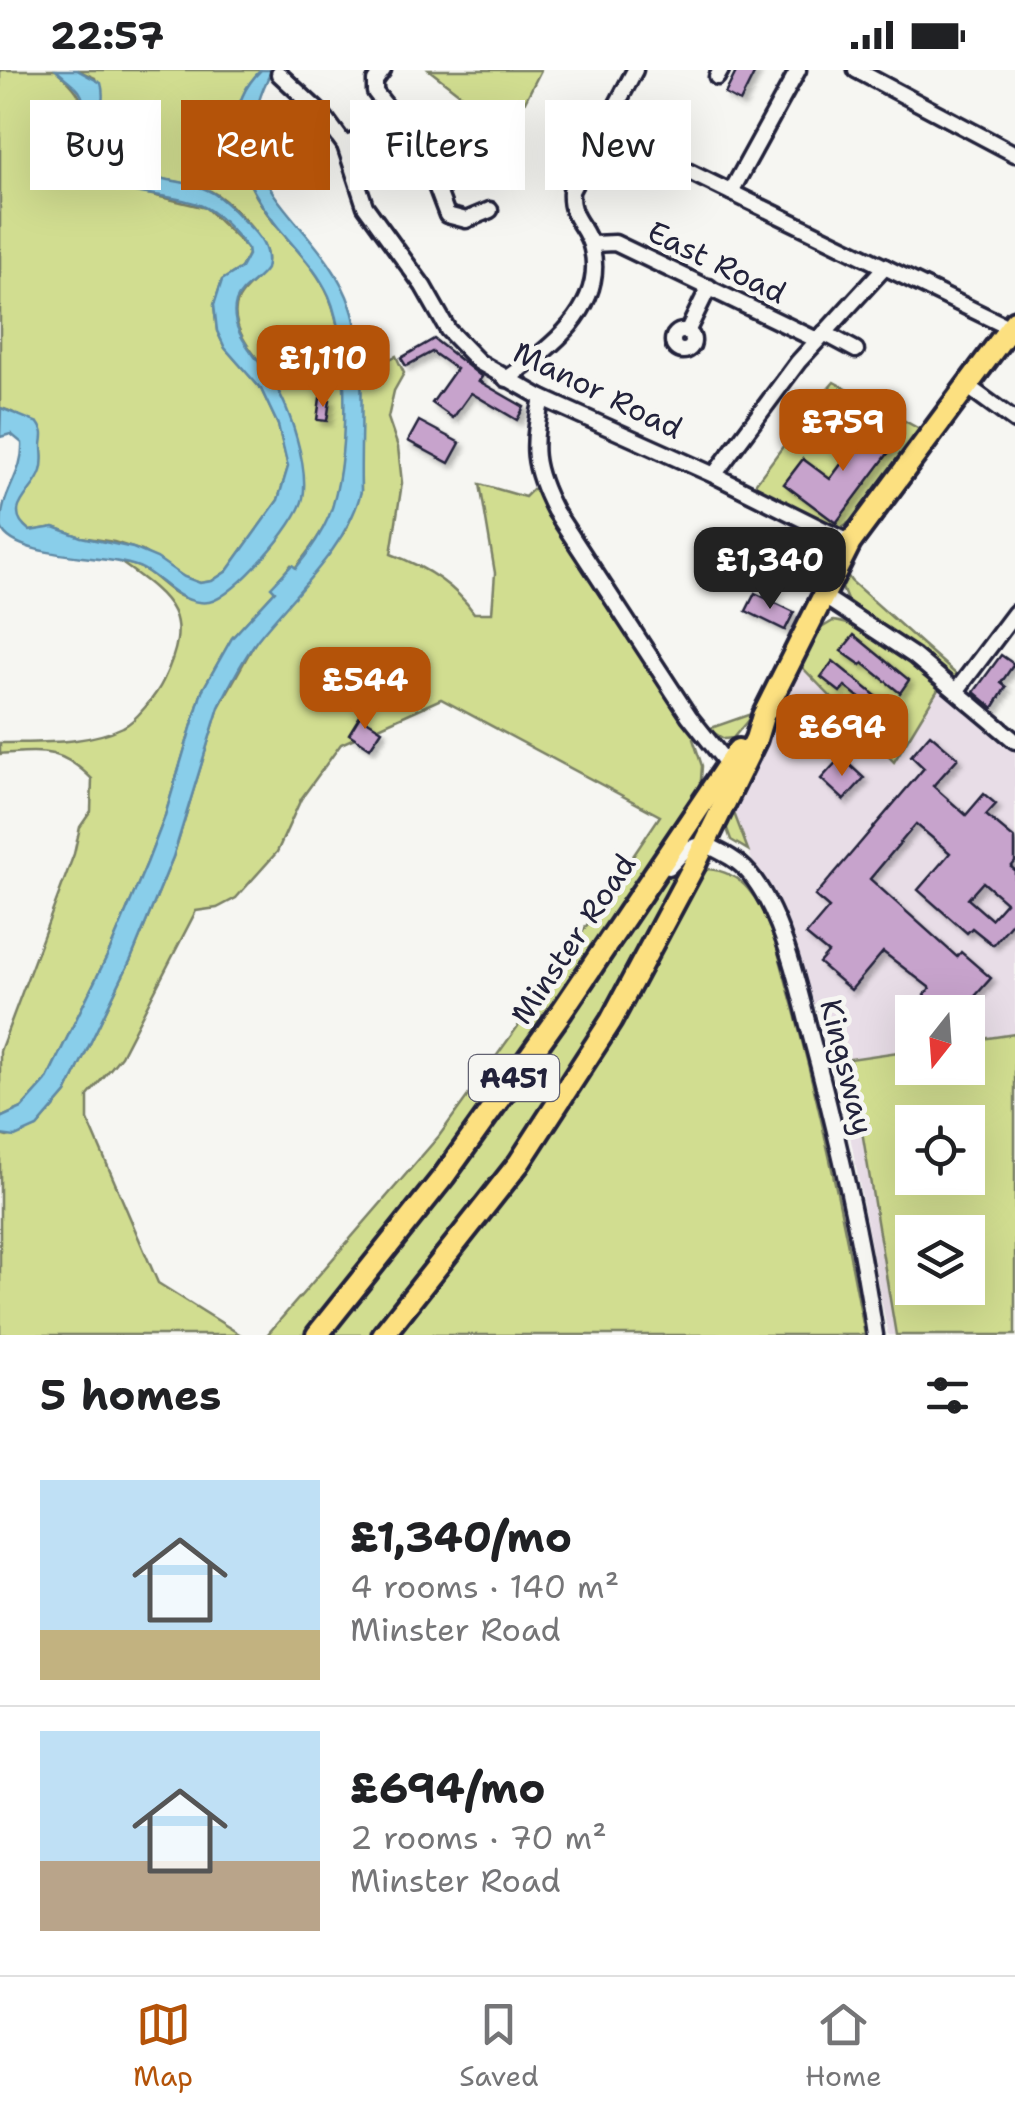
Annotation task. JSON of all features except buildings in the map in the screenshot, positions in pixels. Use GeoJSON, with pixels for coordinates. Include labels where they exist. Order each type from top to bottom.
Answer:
{"type":"FeatureCollection","features":[{"type":"Feature","properties":{"kind":"main road","name":"Minster Road"},"geometry":{"type":"LineString","coordinates":[[317,1335],[444,1176],[698,812],[732,770],[764,716],[850,544],[1013,323]]}},
{"type":"Feature","properties":{"kind":"main road","name":"Minster Road"},"geometry":{"type":"LineString","coordinates":[[383,1335],[520,1163],[611,1021],[704,844],[732,770]]}},
{"type":"Feature","properties":{"kind":"street"},"geometry":{"type":"LineString","coordinates":[[380,100],[374,92],[375,81],[383,70]]}},
{"type":"Feature","properties":{"kind":"street"},"geometry":{"type":"LineString","coordinates":[[621,100],[635,70]]}},
{"type":"Feature","properties":{"kind":"street"},"geometry":{"type":"LineString","coordinates":[[731,192],[798,70]]}},
{"type":"Feature","properties":{"kind":"street"},"geometry":{"type":"LineString","coordinates":[[856,70],[1015,154]]}},
{"type":"Feature","properties":{"kind":"street","name":"Manor Road"},"geometry":{"type":"LineString","coordinates":[[280,74],[345,145],[365,206],[423,286],[448,330],[478,362],[542,398],[714,475],[850,544]]}},
{"type":"Feature","properties":{"kind":"street"},"geometry":{"type":"LineString","coordinates":[[345,145],[350,143]]}},
{"type":"Feature","properties":{"kind":"street"},"geometry":{"type":"LineString","coordinates":[[691,172],[1013,323]]}},
{"type":"Feature","properties":{"kind":"street"},"geometry":{"type":"LineString","coordinates":[[438,190],[447,215],[466,220],[490,210]]}},
{"type":"Feature","properties":{"kind":"street"},"geometry":{"type":"LineString","coordinates":[[506,379],[539,357],[579,312],[594,265],[592,244],[572,213],[572,190]]}},
{"type":"Feature","properties":{"kind":"street","name":"East Road"},"geometry":{"type":"LineString","coordinates":[[592,244],[615,244],[856,350]]}},
{"type":"Feature","properties":{"kind":"street"},"geometry":{"type":"LineString","coordinates":[[714,475],[764,404],[885,266]]}},
{"type":"Feature","properties":{"kind":"street"},"geometry":{"type":"LineString","coordinates":[[687,332],[709,286]]}},
{"type":"Feature","properties":{"kind":"street"},"geometry":{"type":"LineString","coordinates":[[967,386],[1015,421]]}},
{"type":"Feature","properties":{"kind":"street"},"geometry":{"type":"LineString","coordinates":[[542,398],[534,461],[540,482],[677,698],[732,770]]}},
{"type":"Feature","properties":{"kind":"street"},"geometry":{"type":"LineString","coordinates":[[822,596],[887,636],[1015,741]]}},
{"type":"Feature","properties":{"kind":"street"},"geometry":{"type":"LineString","coordinates":[[957,690],[1015,612]]}},
{"type":"Feature","properties":{"kind":"street"},"geometry":{"type":"LineString","coordinates":[[562,1012],[591,985],[676,858],[693,846],[704,844],[698,830],[698,812]]}},
{"type":"Feature","properties":{"kind":"street","name":"Kingsway"},"geometry":{"type":"LineString","coordinates":[[704,844],[734,859],[749,873],[768,904],[789,960],[830,1109],[875,1335]]}},
{"type":"Feature","properties":{"kind":"shaded area"},"geometry":{"type":"Polygon","coordinates":[[[800,665],[894,761],[939,688],[958,705],[970,701],[1015,741],[1015,1335],[888,1335],[836,1062],[779,910],[751,858],[734,813],[738,795],[800,665]]]}},
{"type":"Feature","properties":{"kind":"green space"},"geometry":{"type":"Polygon","coordinates":[[[0,70],[56,70],[80,100],[30,100],[30,190],[140,190],[206,208],[247,248],[241,268],[222,280],[214,305],[217,331],[225,348],[261,389],[278,425],[288,467],[278,500],[227,571],[212,581],[200,583],[142,551],[114,542],[81,537],[54,527],[30,531],[15,517],[41,465],[42,455],[39,443],[21,419],[0,408],[0,70]]]}},
{"type":"Feature","properties":{"kind":"green space"},"geometry":{"type":"Polygon","coordinates":[[[77,70],[261,70],[242,100],[181,100],[181,183],[161,179],[161,100],[102,100],[95,78],[77,70]]]}},
{"type":"Feature","properties":{"kind":"green space"},"geometry":{"type":"Polygon","coordinates":[[[429,70],[541,70],[525,101],[468,100],[429,70]]]}},
{"type":"Feature","properties":{"kind":"green space"},"geometry":{"type":"Polygon","coordinates":[[[253,190],[329,297],[344,375],[344,438],[336,495],[329,517],[309,550],[295,568],[291,565],[272,587],[275,591],[232,638],[202,691],[164,819],[110,950],[46,1081],[22,1108],[0,1118],[0,1051],[74,854],[80,827],[91,811],[92,779],[70,761],[50,753],[0,754],[0,743],[78,740],[109,733],[133,720],[163,681],[177,640],[177,625],[166,599],[120,562],[145,570],[187,599],[213,597],[228,590],[275,544],[297,503],[301,460],[288,412],[237,323],[239,298],[262,273],[267,253],[238,212],[211,191],[253,190]]]}},
{"type":"Feature","properties":{"kind":"green space"},"geometry":{"type":"Polygon","coordinates":[[[396,356],[404,373],[394,391],[388,418],[398,447],[402,483],[391,554],[437,578],[474,613],[492,613],[495,573],[480,484],[525,497],[540,482],[701,733],[693,739],[702,766],[701,780],[652,893],[685,858],[698,877],[708,869],[740,881],[763,913],[779,954],[812,1080],[865,1335],[267,1335],[439,1136],[536,1001],[660,816],[441,699],[341,744],[301,799],[277,852],[236,898],[217,908],[196,911],[121,1056],[88,1096],[88,1120],[158,1283],[241,1335],[0,1335],[0,1135],[7,1137],[37,1127],[66,1093],[131,959],[173,857],[219,707],[256,641],[346,530],[361,491],[359,374],[396,356]]]}},
{"type":"Feature","properties":{"kind":"green space"},"geometry":{"type":"Polygon","coordinates":[[[834,382],[921,430],[853,520],[840,528],[753,487],[801,422],[847,456],[830,479],[803,459],[784,484],[836,523],[879,412],[862,400],[828,389],[834,382]]]}},
{"type":"Feature","properties":{"kind":"green space"},"geometry":{"type":"Polygon","coordinates":[[[845,572],[958,676],[954,681],[847,600],[842,588],[845,572]]]}},
{"type":"Feature","properties":{"kind":"green space"},"geometry":{"type":"Polygon","coordinates":[[[833,621],[876,638],[939,688],[894,762],[800,665],[818,630],[833,621]]]}},
{"type":"Feature","properties":{"kind":"green space"},"geometry":{"type":"Polygon","coordinates":[[[754,713],[733,738],[724,739],[708,729],[754,713]]]}},
{"type":"Feature","properties":{"kind":"green space"},"geometry":{"type":"Polygon","coordinates":[[[738,795],[734,813],[748,850],[731,840],[726,826],[738,795]]]}},
{"type":"Feature","properties":{"kind":"green space"},"geometry":{"type":"Polygon","coordinates":[[[1015,1034],[1015,1335],[896,1335],[850,1059],[895,1052],[895,1085],[985,1085],[985,1038],[1015,1034]]]}},
{"type":"Feature","properties":{"kind":"water"},"geometry":{"type":"Polygon","coordinates":[[[56,70],[77,70],[101,83],[102,100],[83,100],[77,88],[56,70]]]}},
{"type":"Feature","properties":{"kind":"water"},"geometry":{"type":"Polygon","coordinates":[[[261,70],[272,70],[260,100],[242,100],[261,70]]]}},
{"type":"Feature","properties":{"kind":"water"},"geometry":{"type":"Polygon","coordinates":[[[161,178],[181,182],[181,190],[211,192],[251,228],[265,249],[266,269],[238,297],[234,313],[240,334],[273,382],[292,422],[301,455],[303,498],[290,524],[264,558],[234,588],[209,602],[181,596],[136,566],[34,549],[8,536],[1,527],[22,443],[11,434],[0,437],[1,408],[38,423],[43,432],[41,471],[18,515],[30,531],[54,527],[133,548],[200,583],[212,581],[227,571],[278,500],[288,467],[278,425],[261,389],[225,348],[217,331],[214,305],[222,280],[241,268],[247,248],[202,206],[126,190],[161,190],[161,178]]]}},
{"type":"Feature","properties":{"kind":"water"},"geometry":{"type":"Polygon","coordinates":[[[254,190],[272,190],[336,275],[351,307],[361,373],[361,491],[345,531],[258,639],[223,698],[173,857],[131,959],[66,1093],[37,1127],[15,1137],[0,1135],[0,1118],[22,1108],[46,1081],[110,950],[164,819],[202,691],[232,638],[275,591],[271,587],[292,565],[296,568],[310,550],[326,523],[336,494],[343,438],[344,374],[336,318],[318,276],[254,190]]]}}]}
